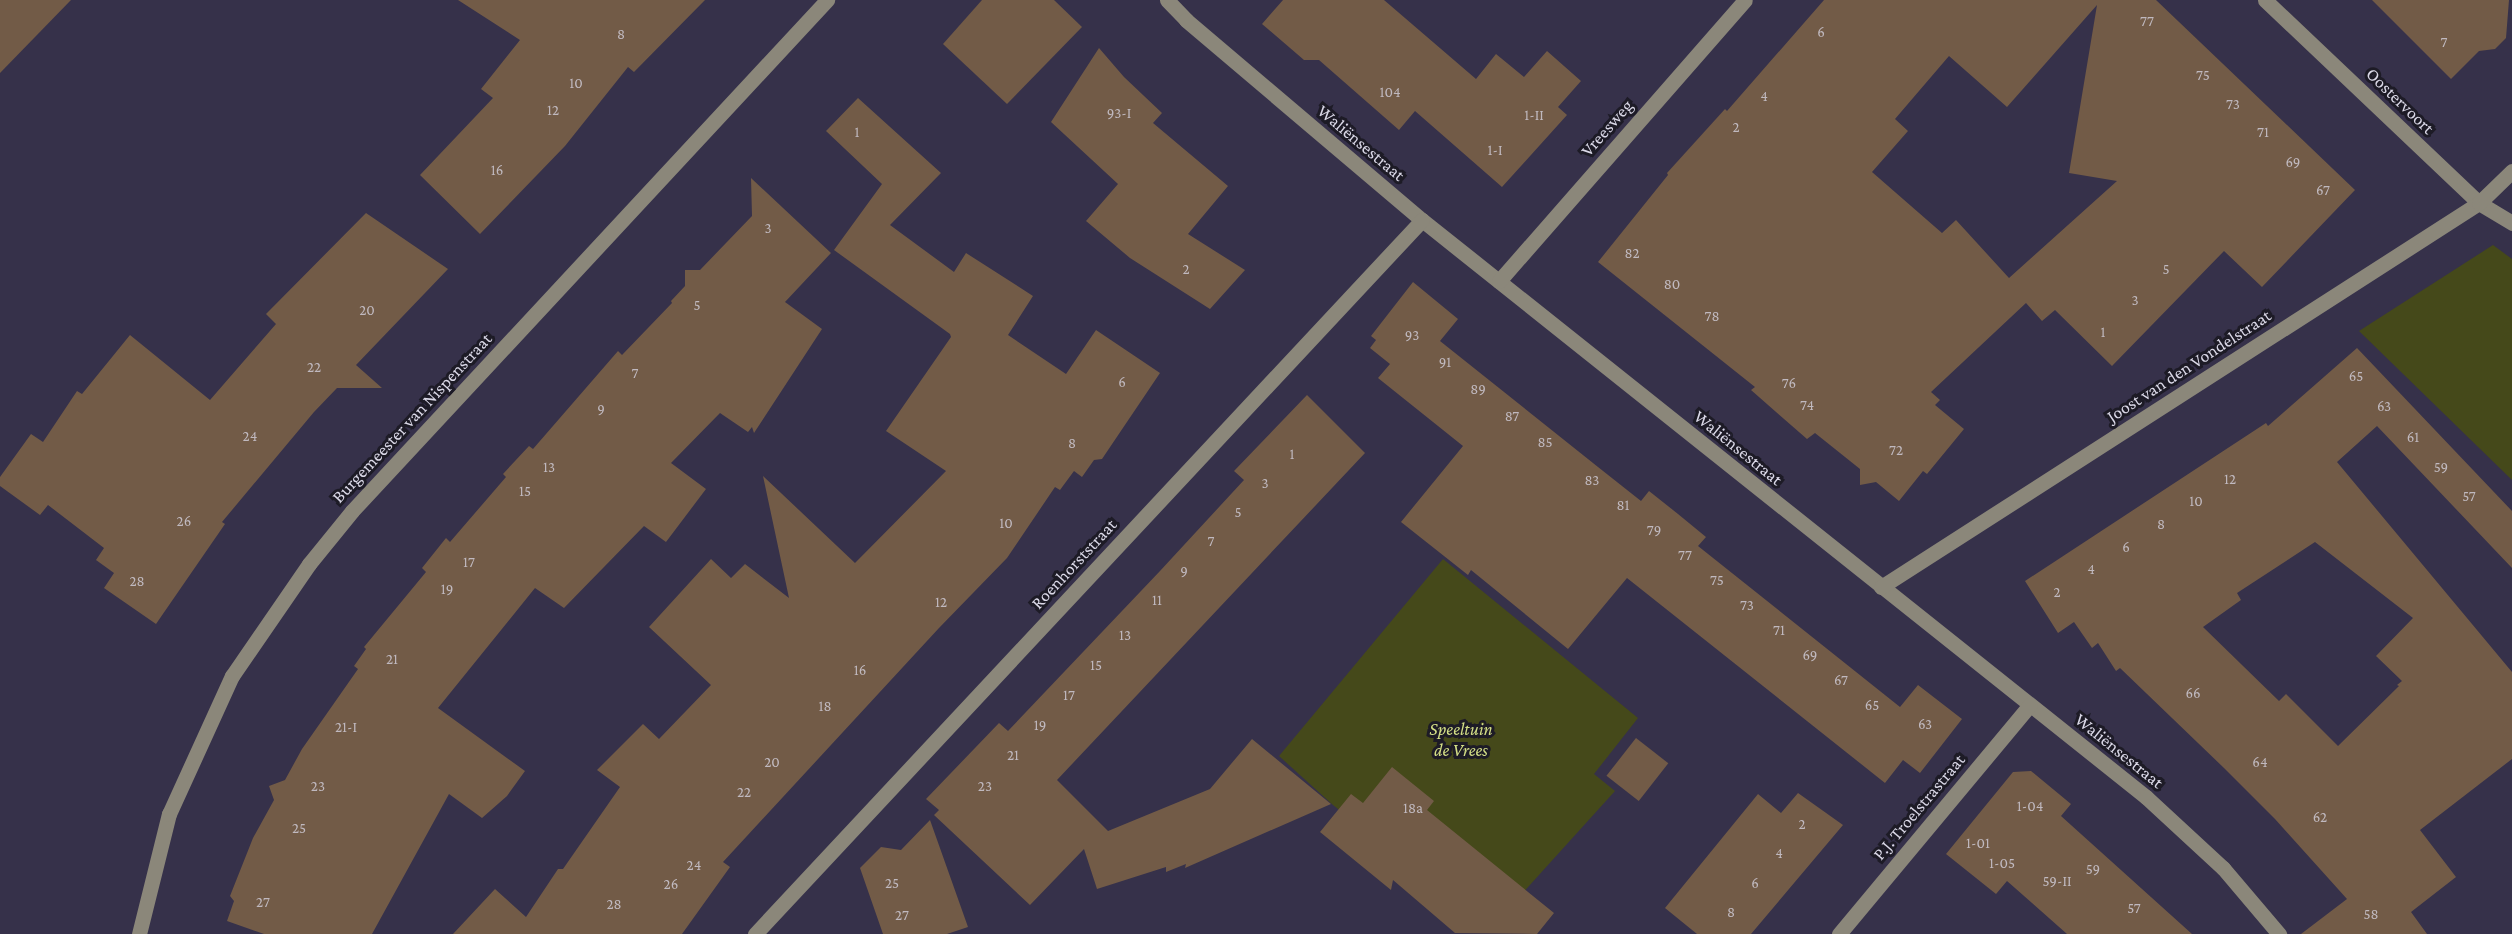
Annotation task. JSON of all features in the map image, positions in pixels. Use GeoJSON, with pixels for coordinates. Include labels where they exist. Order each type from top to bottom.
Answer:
{"type":"FeatureCollection","features":[{"type":"Feature","properties":{"kind":"street","name":"Burgemeester van Nispenstraat"},"geometry":{"type":"LineString","coordinates":[[139,934],[169,814],[232,676],[309,564],[352,511],[827,0]]}},
{"type":"Feature","properties":{"kind":"street","name":"Waliënsestraat"},"geometry":{"type":"LineString","coordinates":[[1167,0],[1186,20],[1422,220],[2146,797],[2223,868],[2279,934]]}},
{"type":"Feature","properties":{"kind":"street","name":"Vreesweg"},"geometry":{"type":"LineString","coordinates":[[1499,282],[1745,0]]}},
{"type":"Feature","properties":{"kind":"street","name":"Oostervoort"},"geometry":{"type":"LineString","coordinates":[[2265,0],[2479,203],[2512,223]]}},
{"type":"Feature","properties":{"kind":"street","name":"Joost van den Vondelstraat"},"geometry":{"type":"LineString","coordinates":[[1881,587],[2479,203],[2512,171]]}},
{"type":"Feature","properties":{"kind":"street","name":"Roenhorststraat"},"geometry":{"type":"LineString","coordinates":[[755,934],[1422,220]]}},
{"type":"Feature","properties":{"kind":"street","name":"P.J. Troelstrastraat"},"geometry":{"type":"LineString","coordinates":[[1839,934],[2030,705]]}},
{"type":"Feature","properties":{"kind":"green space"},"geometry":{"type":"Polygon","coordinates":[[[2493,245],[2512,259],[2512,480],[2359,331],[2493,245]]]}},
{"type":"Feature","properties":{"kind":"green space","name":"Speeltuin de Vrees"},"geometry":{"type":"Polygon","coordinates":[[[1443,559],[1638,718],[1594,774],[1615,791],[1489,930],[1333,805],[1279,756],[1443,559]]]}},
{"type":"Feature","properties":{"kind":"building"},"geometry":{"type":"Polygon","coordinates":[[[0,0],[71,0],[0,73],[0,0]]]}},
{"type":"Feature","properties":{"kind":"building"},"geometry":{"type":"Polygon","coordinates":[[[458,0],[705,0],[634,72],[628,67],[565,146],[480,234],[420,175],[493,98],[481,89],[520,40],[458,0]]]}},
{"type":"Feature","properties":{"kind":"building"},"geometry":{"type":"Polygon","coordinates":[[[982,0],[1054,0],[1082,27],[1007,104],[943,44],[982,0]]]}},
{"type":"Feature","properties":{"kind":"building"},"geometry":{"type":"Polygon","coordinates":[[[1283,0],[1384,0],[1476,79],[1496,54],[1524,77],[1547,51],[1581,81],[1558,107],[1567,115],[1502,187],[1415,111],[1399,130],[1319,60],[1304,60],[1262,24],[1283,0]]]}},
{"type":"Feature","properties":{"kind":"building"},"geometry":{"type":"Polygon","coordinates":[[[1824,0],[2156,0],[2355,190],[2262,287],[2224,251],[2112,366],[2055,310],[2042,321],[2026,303],[1931,392],[1940,400],[1935,405],[1964,429],[1927,474],[1923,471],[1899,501],[1876,482],[1860,485],[1860,469],[1815,433],[1807,439],[1751,390],[1755,387],[1598,262],[1668,175],[1667,173],[1725,109],[1727,111],[1824,0]],[[2097,5],[2007,107],[1949,56],[1895,119],[1908,131],[1872,172],[1942,233],[1956,220],[2009,278],[2117,181],[2069,173],[2097,5]]]}},
{"type":"Feature","properties":{"kind":"building"},"geometry":{"type":"Polygon","coordinates":[[[2372,0],[2509,0],[2506,38],[2495,49],[2479,51],[2451,79],[2372,0]]]}},
{"type":"Feature","properties":{"kind":"building"},"geometry":{"type":"Polygon","coordinates":[[[1099,48],[1124,77],[1162,113],[1153,123],[1228,186],[1188,234],[1245,270],[1210,309],[1130,258],[1086,221],[1118,184],[1051,122],[1099,48]]]}},
{"type":"Feature","properties":{"kind":"building"},"geometry":{"type":"Polygon","coordinates":[[[858,98],[941,173],[890,225],[954,272],[966,253],[1033,296],[1008,335],[1066,374],[1096,330],[1160,373],[1102,459],[1094,460],[1082,477],[1074,471],[1060,490],[1055,487],[1007,558],[939,628],[723,862],[730,867],[682,934],[453,934],[495,889],[526,917],[558,869],[563,869],[620,787],[597,770],[643,724],[659,739],[711,685],[649,627],[711,559],[731,578],[745,564],[789,598],[763,476],[855,563],[946,471],[886,431],[951,337],[950,334],[834,250],[882,184],[826,131],[858,98]]]}},
{"type":"Feature","properties":{"kind":"building"},"geometry":{"type":"Polygon","coordinates":[[[751,178],[831,253],[785,302],[822,329],[754,433],[752,427],[748,432],[720,413],[671,463],[706,489],[666,542],[644,526],[564,608],[535,588],[438,708],[525,771],[507,796],[482,818],[449,794],[372,934],[264,934],[227,921],[234,901],[230,896],[253,838],[274,800],[269,786],[285,780],[302,749],[358,669],[354,666],[366,649],[364,647],[426,572],[422,568],[446,538],[450,542],[506,477],[503,474],[529,446],[533,449],[618,351],[622,355],[672,303],[671,301],[685,286],[685,270],[700,270],[752,216],[751,178]]]}},
{"type":"Feature","properties":{"kind":"building"},"geometry":{"type":"Polygon","coordinates":[[[366,213],[448,269],[356,365],[382,388],[337,388],[314,412],[222,522],[225,524],[156,624],[104,588],[114,573],[96,560],[104,548],[48,505],[40,515],[0,486],[0,477],[31,434],[43,442],[77,391],[82,394],[130,335],[210,400],[276,324],[266,314],[366,213]]]}},
{"type":"Feature","properties":{"kind":"building"},"geometry":{"type":"Polygon","coordinates":[[[1413,282],[1458,319],[1440,341],[1598,467],[1641,501],[1649,491],[1678,514],[1706,537],[1698,546],[1900,707],[1918,685],[1962,719],[1920,773],[1903,760],[1885,783],[1627,578],[1568,649],[1471,570],[1468,575],[1401,522],[1463,446],[1378,378],[1390,364],[1370,348],[1376,340],[1371,336],[1413,282]]]}},
{"type":"Feature","properties":{"kind":"building"},"geometry":{"type":"Polygon","coordinates":[[[2357,348],[2512,511],[2512,568],[2377,426],[2337,462],[2512,672],[2512,759],[2420,830],[2456,877],[2411,912],[2427,934],[2301,934],[2347,899],[2275,819],[2224,768],[2120,668],[2116,671],[2098,643],[2092,648],[2074,622],[2058,633],[2025,581],[2266,423],[2268,426],[2357,348]],[[2315,542],[2237,593],[2241,600],[2203,627],[2279,701],[2286,694],[2338,746],[2402,681],[2376,656],[2413,618],[2315,542]]]}},
{"type":"Feature","properties":{"kind":"building"},"geometry":{"type":"Polygon","coordinates":[[[1307,395],[1365,453],[1057,780],[1108,831],[1210,789],[1252,739],[1331,804],[1185,868],[1186,864],[1166,872],[1166,867],[1097,889],[1084,849],[1030,905],[934,815],[939,810],[926,799],[999,723],[1008,731],[1160,571],[1244,480],[1234,471],[1307,395]]]}},
{"type":"Feature","properties":{"kind":"building"},"geometry":{"type":"Polygon","coordinates":[[[1636,738],[1668,763],[1639,801],[1606,776],[1636,738]]]}},
{"type":"Feature","properties":{"kind":"building"},"geometry":{"type":"Polygon","coordinates":[[[1392,767],[1434,801],[1427,810],[1554,913],[1537,934],[1455,933],[1393,880],[1391,890],[1320,832],[1351,794],[1363,803],[1392,767]]]}},
{"type":"Feature","properties":{"kind":"building"},"geometry":{"type":"Polygon","coordinates":[[[2031,771],[2071,804],[2061,816],[2192,934],[2067,934],[2007,881],[1996,894],[1946,854],[2013,772],[2031,771]]]}},
{"type":"Feature","properties":{"kind":"building"},"geometry":{"type":"Polygon","coordinates":[[[1798,793],[1843,825],[1751,934],[1697,934],[1665,908],[1758,794],[1781,813],[1798,793]]]}},
{"type":"Feature","properties":{"kind":"building"},"geometry":{"type":"Polygon","coordinates":[[[930,820],[968,927],[947,934],[883,934],[860,868],[881,847],[901,850],[930,820]]]}}]}
